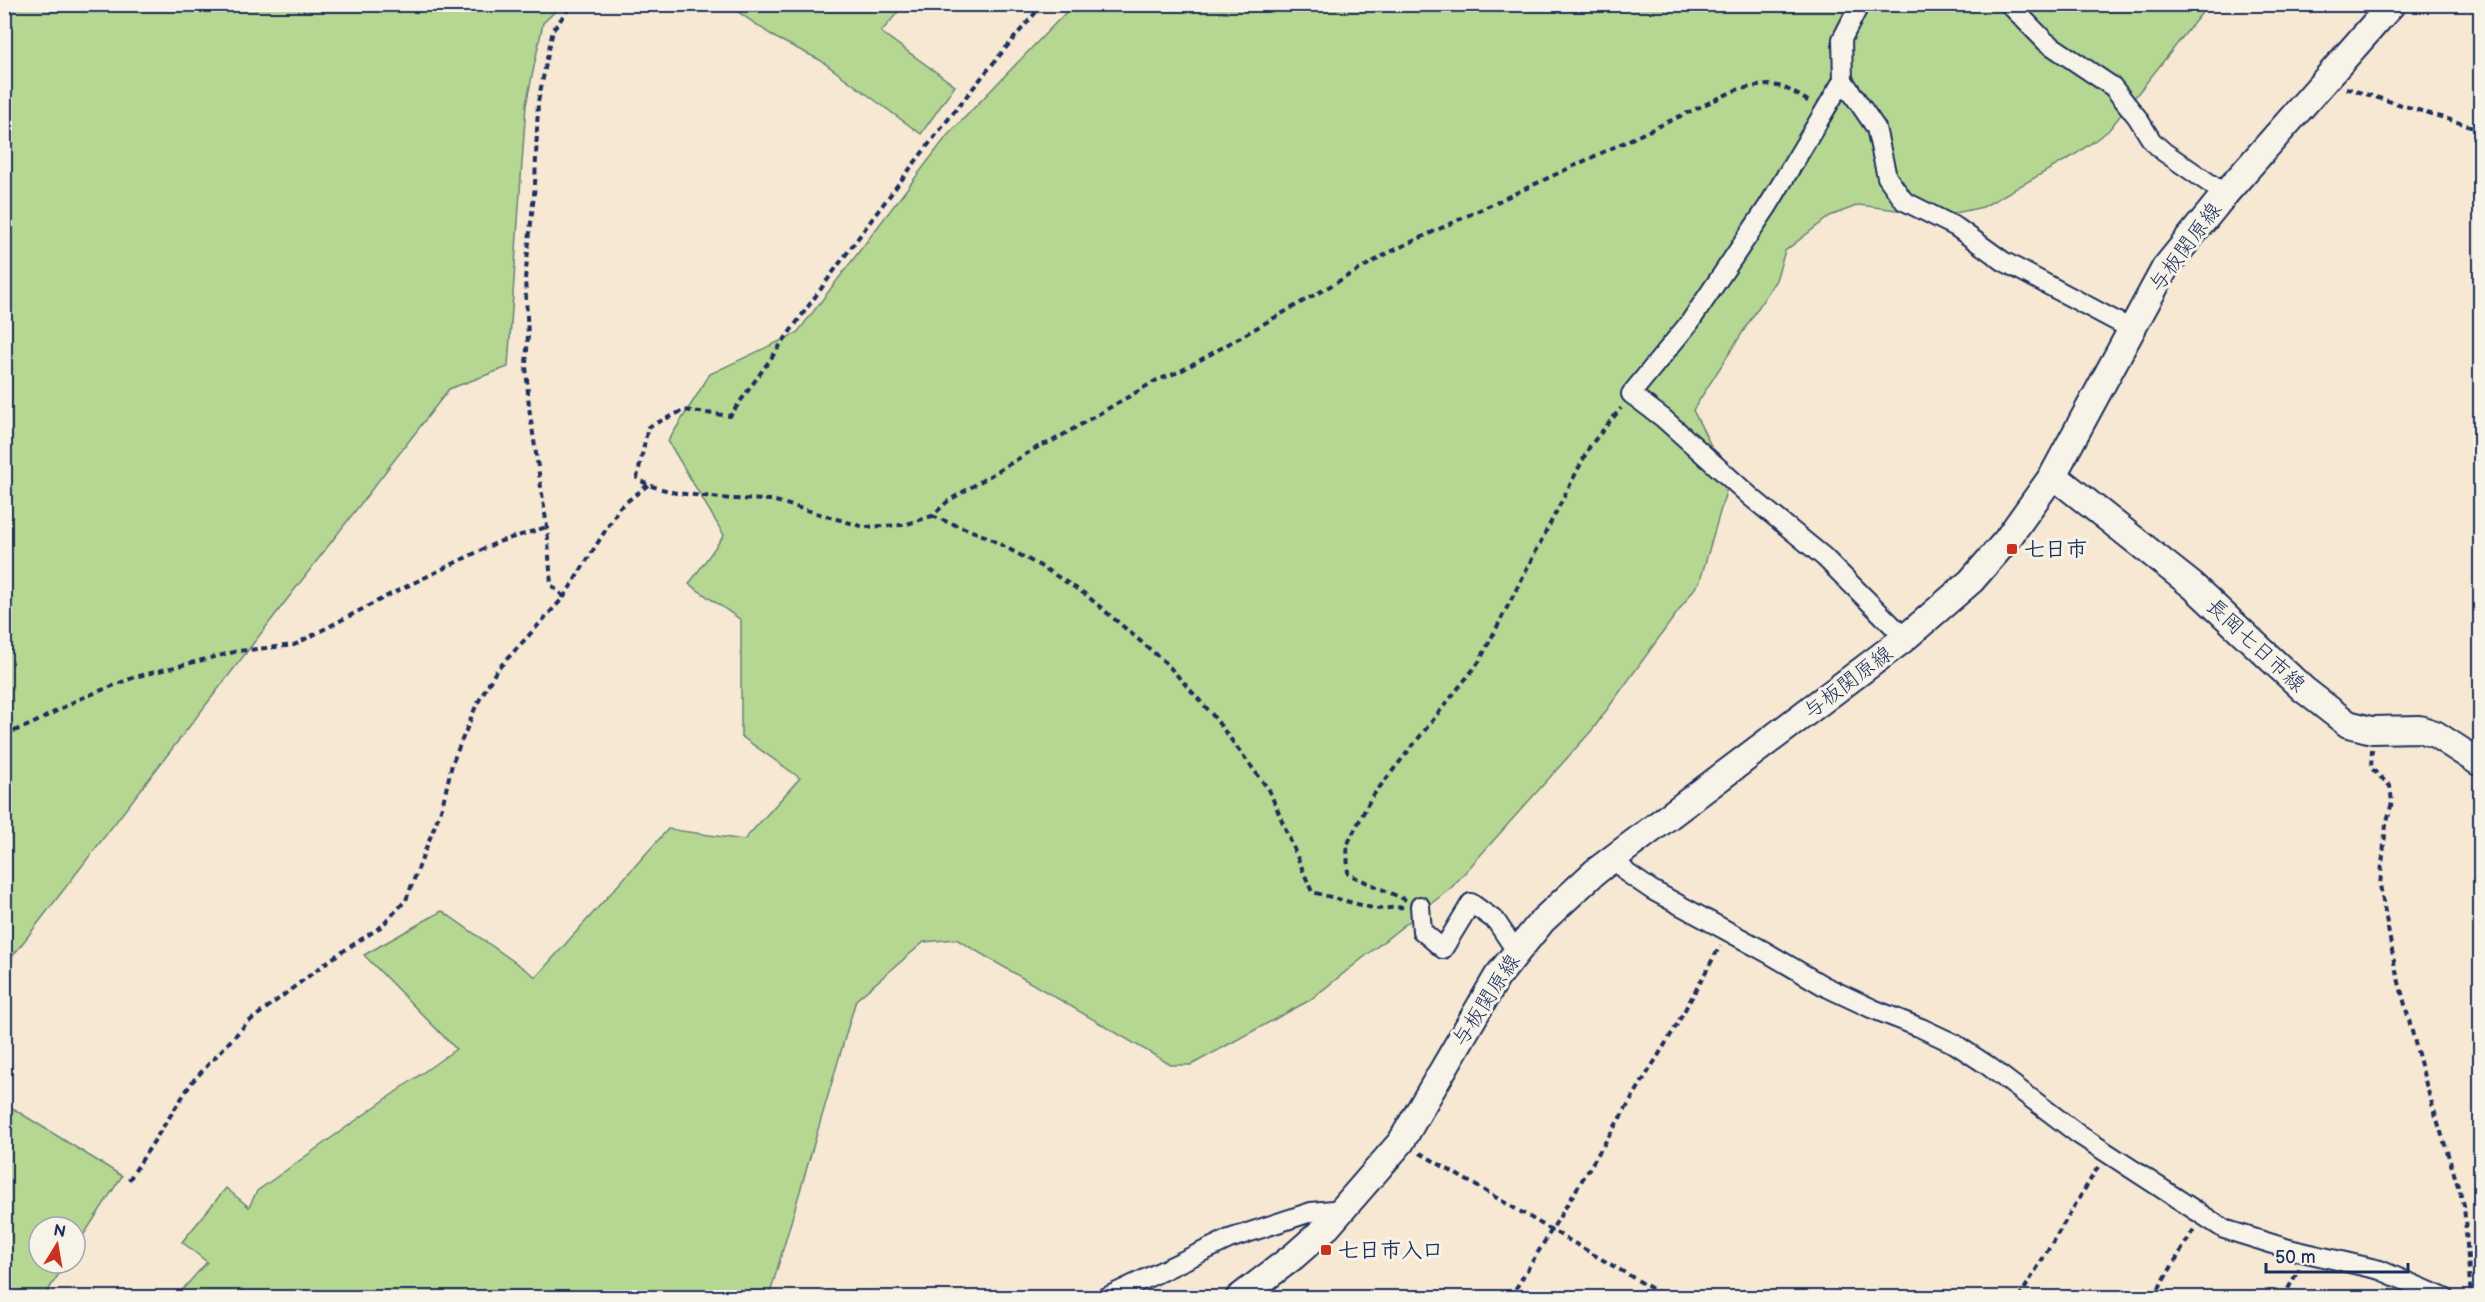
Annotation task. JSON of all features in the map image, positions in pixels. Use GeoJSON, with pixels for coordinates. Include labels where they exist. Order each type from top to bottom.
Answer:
{"type":"FeatureCollection","features":[{"type":"Feature","properties":{"kind":"main road","name":"与板関原線"},"geometry":{"type":"LineString","coordinates":[[1239,1298],[1294,1256],[1344,1209],[1401,1142],[1473,1014],[1516,951],[1542,921],[1614,857],[1905,638],[1971,581],[2006,541],[2053,475],[2165,268],[2225,194],[2392,4]]}},
{"type":"Feature","properties":{"kind":"main road","name":"長岡七日市線"},"geometry":{"type":"LineString","coordinates":[[2053,475],[2193,586],[2331,712],[2348,724],[2372,730],[2419,729],[2435,734],[2481,762]]}},
{"type":"Feature","properties":{"kind":"street"},"geometry":{"type":"LineString","coordinates":[[1860,4],[1842,39],[1843,80],[1876,128],[1887,177],[1904,201],[1956,227],[2003,261],[2131,329]]}},
{"type":"Feature","properties":{"kind":"street"},"geometry":{"type":"LineString","coordinates":[[2009,4],[2046,42],[2113,87],[2137,117],[2152,141],[2164,152],[2225,194]]}},
{"type":"Feature","properties":{"kind":"street"},"geometry":{"type":"LineString","coordinates":[[1843,80],[1768,206],[1697,312],[1631,394],[1663,418],[1752,498],[1824,557],[1905,638]]}},
{"type":"Feature","properties":{"kind":"street"},"geometry":{"type":"LineString","coordinates":[[1614,857],[1627,873],[1652,890],[1824,986],[1955,1044],[1987,1065],[2078,1134],[2224,1229],[2307,1254],[2380,1270],[2445,1298]]}},
{"type":"Feature","properties":{"kind":"street"},"geometry":{"type":"LineString","coordinates":[[1420,906],[1422,932],[1443,949],[1471,903],[1496,921],[1516,951]]}},
{"type":"Feature","properties":{"kind":"street"},"geometry":{"type":"LineString","coordinates":[[1105,1298],[1229,1239],[1311,1212],[1344,1209]]}},
{"type":"Feature","properties":{"kind":"path"},"geometry":{"type":"LineString","coordinates":[[564,597],[551,585],[547,527],[528,407],[525,365],[528,335],[525,279],[535,185],[538,102],[553,30],[572,4]]}},
{"type":"Feature","properties":{"kind":"path"},"geometry":{"type":"LineString","coordinates":[[1043,4],[977,80],[851,245],[730,416],[684,410],[648,427],[637,478],[648,485],[676,493],[730,499],[772,500],[864,528],[904,525],[932,516],[948,501],[1041,445],[1157,380],[1179,372],[1390,252],[1736,90],[1764,84],[1786,87],[1823,111]]}},
{"type":"Feature","properties":{"kind":"path"},"geometry":{"type":"LineString","coordinates":[[2324,81],[2481,129]]}},
{"type":"Feature","properties":{"kind":"path"},"geometry":{"type":"LineString","coordinates":[[1420,906],[1348,874],[1347,845],[1371,798],[1479,662],[1590,446],[1631,394]]}},
{"type":"Feature","properties":{"kind":"path"},"geometry":{"type":"LineString","coordinates":[[129,1180],[192,1082],[247,1023],[331,959],[382,926],[406,900],[442,807],[452,764],[476,706],[496,671],[564,597],[620,507],[648,485]]}},
{"type":"Feature","properties":{"kind":"path"},"geometry":{"type":"LineString","coordinates":[[932,516],[985,536],[1044,568],[1085,594],[1166,663],[1211,713],[1269,790],[1312,892],[1376,909],[1420,906]]}},
{"type":"Feature","properties":{"kind":"path"},"geometry":{"type":"LineString","coordinates":[[4,735],[32,724],[77,700],[135,677],[238,651],[294,645],[498,542],[547,527]]}},
{"type":"Feature","properties":{"kind":"path"},"geometry":{"type":"LineString","coordinates":[[2372,730],[2371,768],[2390,786],[2392,802],[2386,825],[2380,885],[2384,913],[2395,967],[2427,1088],[2464,1205],[2471,1298]]}},
{"type":"Feature","properties":{"kind":"path"},"geometry":{"type":"LineString","coordinates":[[1509,1298],[1675,1028],[1728,932]]}},
{"type":"Feature","properties":{"kind":"path"},"geometry":{"type":"LineString","coordinates":[[1401,1142],[1668,1298]]}},
{"type":"Feature","properties":{"kind":"path"},"geometry":{"type":"LineString","coordinates":[[2019,1298],[2107,1152]]}},
{"type":"Feature","properties":{"kind":"path"},"geometry":{"type":"LineString","coordinates":[[2153,1298],[2202,1216]]}},
{"type":"Feature","properties":{"kind":"path"},"geometry":{"type":"LineString","coordinates":[[2283,1298],[2307,1254]]}},
{"type":"Feature","properties":{"kind":"green space"},"geometry":{"type":"Polygon","coordinates":[[[5,4],[562,5],[543,23],[526,105],[508,367],[449,389],[5,966],[5,4]]]}},
{"type":"Feature","properties":{"kind":"green space"},"geometry":{"type":"Polygon","coordinates":[[[728,5],[904,5],[881,32],[955,86],[921,134],[820,60],[776,38],[728,5]]]}},
{"type":"Feature","properties":{"kind":"green space"},"geometry":{"type":"Polygon","coordinates":[[[1073,5],[2208,5],[2108,131],[2073,156],[1983,207],[1942,216],[1859,205],[1830,216],[1785,251],[1776,280],[1693,410],[1729,481],[1700,581],[1593,729],[1452,887],[1310,1000],[1191,1065],[1171,1065],[956,939],[924,942],[856,1000],[769,1297],[175,1298],[207,1262],[182,1242],[226,1188],[249,1207],[257,1191],[456,1049],[364,955],[442,911],[536,977],[668,829],[744,840],[800,778],[741,736],[741,620],[689,584],[724,535],[668,441],[710,374],[797,333],[947,136],[1073,5]]]}},
{"type":"Feature","properties":{"kind":"green space"},"geometry":{"type":"Polygon","coordinates":[[[4,1103],[122,1176],[87,1230],[87,1215],[27,1215],[27,1275],[58,1275],[44,1297],[5,1297],[4,1103]]]}},
{"type":"Feature","properties":{"kind":"place","name":"七日市"},"geometry":{"type":"Point","coordinates":[2012,549]}},
{"type":"Feature","properties":{"kind":"place","name":"七日市入口"},"geometry":{"type":"Point","coordinates":[1326,1250]}}]}
